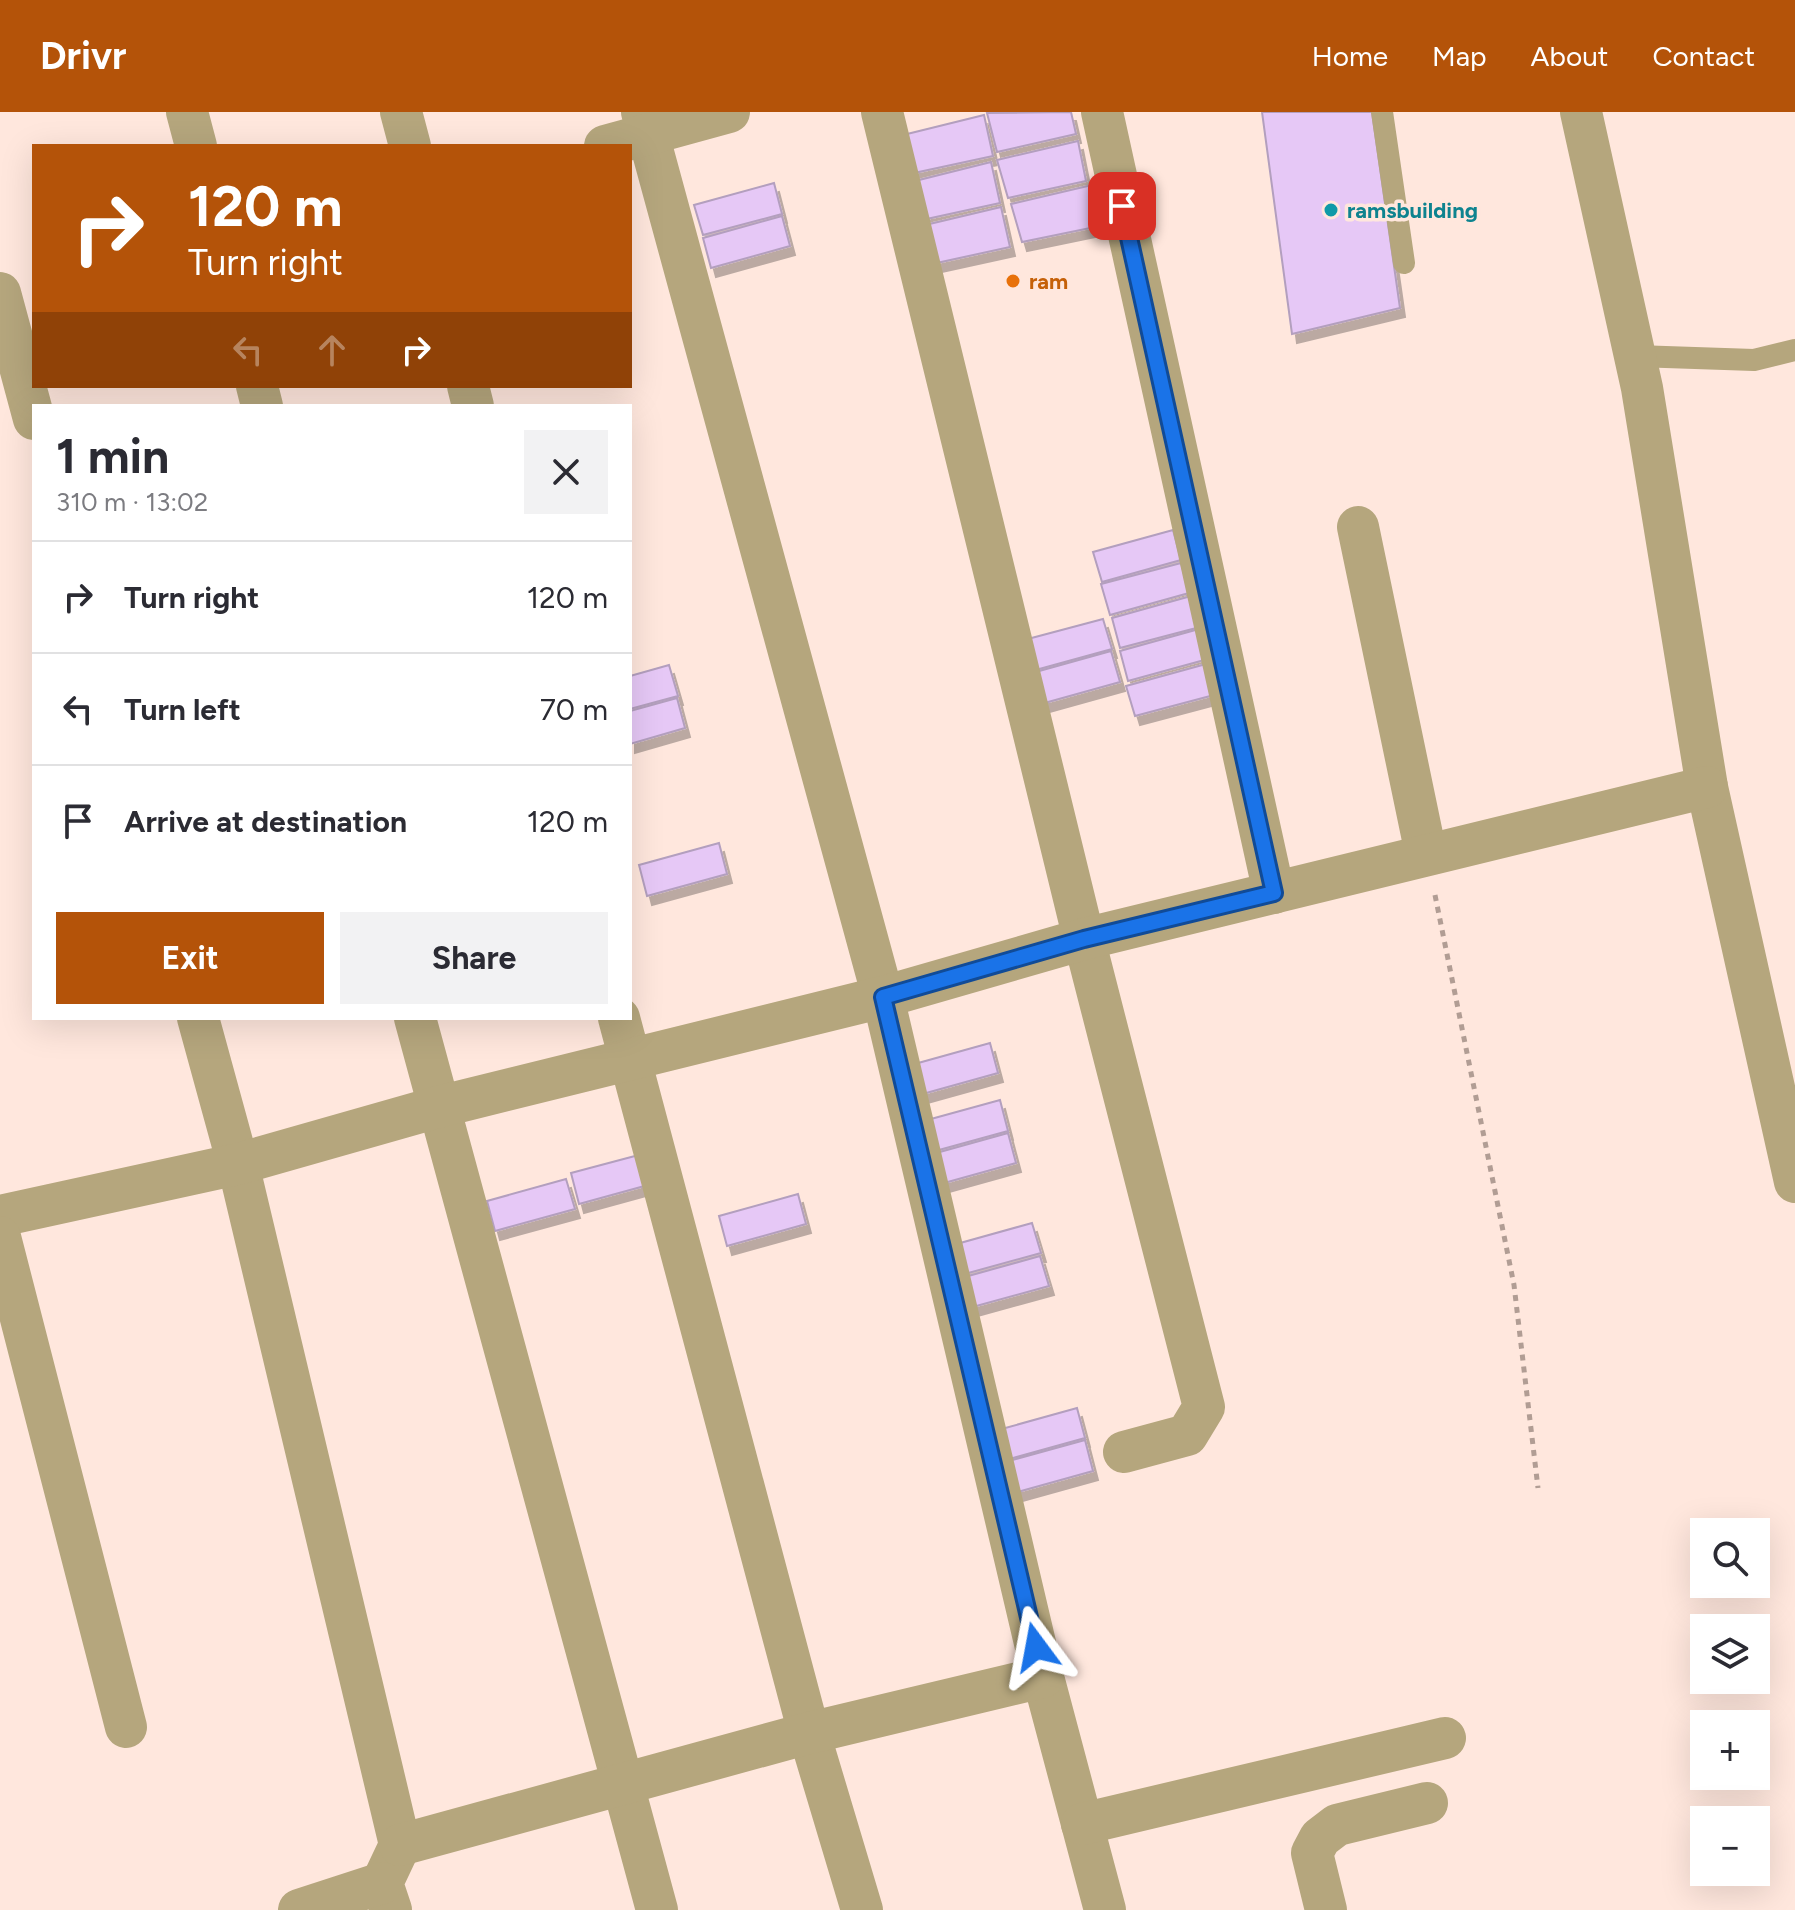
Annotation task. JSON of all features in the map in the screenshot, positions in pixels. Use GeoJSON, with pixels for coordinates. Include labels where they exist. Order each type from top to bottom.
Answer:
{"type":"FeatureCollection","features":[{"type":"Feature","properties":{"kind":"street"},"geometry":{"type":"LineString","coordinates":[[187,112],[195,144]]}},
{"type":"Feature","properties":{"kind":"street"},"geometry":{"type":"LineString","coordinates":[[401,112],[409,144]]}},
{"type":"Feature","properties":{"kind":"street"},"geometry":{"type":"LineString","coordinates":[[608,144],[645,123],[729,112]]}},
{"type":"Feature","properties":{"kind":"street"},"geometry":{"type":"LineString","coordinates":[[882,112],[1084,939],[1204,1407],[1187,1435],[1124,1452]]}},
{"type":"Feature","properties":{"kind":"street"},"geometry":{"type":"LineString","coordinates":[[1102,112],[1274,893]]}},
{"type":"Feature","properties":{"kind":"street"},"geometry":{"type":"LineString","coordinates":[[1581,112],[1636,356],[1707,787],[1795,1182]]}},
{"type":"Feature","properties":{"kind":"street"},"geometry":{"type":"LineString","coordinates":[[645,123],[883,997],[1043,1677],[1105,1910]]}},
{"type":"Feature","properties":{"kind":"street"},"geometry":{"type":"LineString","coordinates":[[9,303],[32,410]]}},
{"type":"Feature","properties":{"kind":"street"},"geometry":{"type":"LineString","coordinates":[[1358,527],[1426,854]]}},
{"type":"Feature","properties":{"kind":"street"},"geometry":{"type":"LineString","coordinates":[[0,1216],[238,1164],[438,1107],[883,997],[1084,939],[1707,787]]}},
{"type":"Feature","properties":{"kind":"street"},"geometry":{"type":"LineString","coordinates":[[199,1020],[238,1164],[400,1845],[386,1896],[299,1910]]}},
{"type":"Feature","properties":{"kind":"street"},"geometry":{"type":"LineString","coordinates":[[416,1020],[657,1910]]}},
{"type":"Feature","properties":{"kind":"street"},"geometry":{"type":"LineString","coordinates":[[619,1020],[809,1733],[862,1910]]}},
{"type":"Feature","properties":{"kind":"street"},"geometry":{"type":"LineString","coordinates":[[0,1237],[126,1727]]}},
{"type":"Feature","properties":{"kind":"street"},"geometry":{"type":"LineString","coordinates":[[400,1845],[809,1733],[1043,1677]]}},
{"type":"Feature","properties":{"kind":"street"},"geometry":{"type":"LineString","coordinates":[[1082,1824],[1445,1738]]}},
{"type":"Feature","properties":{"kind":"street"},"geometry":{"type":"LineString","coordinates":[[1326,1910],[1312,1853],[1320,1838],[1337,1825],[1427,1803]]}},
{"type":"Feature","properties":{"kind":"lane"},"geometry":{"type":"LineString","coordinates":[[1382,112],[1404,263]]}},
{"type":"Feature","properties":{"kind":"lane"},"geometry":{"type":"LineString","coordinates":[[1636,356],[1754,360],[1795,350]]}},
{"type":"Feature","properties":{"kind":"path"},"geometry":{"type":"LineString","coordinates":[[1426,854],[1514,1285],[1538,1488]]}},
{"type":"Feature","properties":{"kind":"building"},"geometry":{"type":"Polygon","coordinates":[[[1071,112],[1076,134],[997,152],[987,113],[1071,112]]]}},
{"type":"Feature","properties":{"kind":"building","name":"ramsbuilding"},"geometry":{"type":"Polygon","coordinates":[[[1262,112],[1372,112],[1400,308],[1292,334],[1262,112]]]}},
{"type":"Feature","properties":{"kind":"building"},"geometry":{"type":"Polygon","coordinates":[[[984,115],[993,156],[914,173],[903,135],[984,115]]]}},
{"type":"Feature","properties":{"kind":"building"},"geometry":{"type":"Polygon","coordinates":[[[1078,141],[1086,181],[1008,198],[997,160],[1078,141]]]}},
{"type":"Feature","properties":{"kind":"building"},"geometry":{"type":"Polygon","coordinates":[[[991,162],[1000,203],[922,220],[911,182],[991,162]]]}},
{"type":"Feature","properties":{"kind":"building"},"geometry":{"type":"Polygon","coordinates":[[[774,183],[782,214],[703,235],[694,205],[774,183]]]}},
{"type":"Feature","properties":{"kind":"building"},"geometry":{"type":"Polygon","coordinates":[[[1092,185],[1100,226],[1022,242],[1011,204],[1092,185]]]}},
{"type":"Feature","properties":{"kind":"building"},"geometry":{"type":"Polygon","coordinates":[[[1001,207],[1010,247],[932,264],[921,226],[1001,207]]]}},
{"type":"Feature","properties":{"kind":"building"},"geometry":{"type":"Polygon","coordinates":[[[782,216],[790,246],[711,268],[703,238],[782,216]]]}},
{"type":"Feature","properties":{"kind":"building"},"geometry":{"type":"Polygon","coordinates":[[[1173,530],[1181,560],[1102,582],[1093,552],[1173,530]]]}},
{"type":"Feature","properties":{"kind":"building"},"geometry":{"type":"Polygon","coordinates":[[[1181,563],[1189,593],[1110,615],[1101,584],[1181,563]]]}},
{"type":"Feature","properties":{"kind":"building"},"geometry":{"type":"Polygon","coordinates":[[[1191,596],[1200,627],[1120,648],[1112,618],[1191,596]]]}},
{"type":"Feature","properties":{"kind":"building"},"geometry":{"type":"Polygon","coordinates":[[[1103,619],[1112,649],[1032,671],[1024,640],[1103,619]]]}},
{"type":"Feature","properties":{"kind":"building"},"geometry":{"type":"Polygon","coordinates":[[[1199,629],[1208,659],[1128,681],[1120,651],[1199,629]]]}},
{"type":"Feature","properties":{"kind":"building"},"geometry":{"type":"Polygon","coordinates":[[[1111,651],[1120,682],[1041,704],[1032,673],[1111,651]]]}},
{"type":"Feature","properties":{"kind":"building"},"geometry":{"type":"Polygon","coordinates":[[[1206,664],[1214,695],[1135,716],[1126,686],[1206,664]]]}},
{"type":"Feature","properties":{"kind":"building"},"geometry":{"type":"Polygon","coordinates":[[[669,665],[678,696],[632,708],[632,675],[669,665]]]}},
{"type":"Feature","properties":{"kind":"building"},"geometry":{"type":"Polygon","coordinates":[[[677,698],[685,728],[632,743],[632,710],[677,698]]]}},
{"type":"Feature","properties":{"kind":"building"},"geometry":{"type":"Polygon","coordinates":[[[719,843],[727,874],[647,896],[639,865],[719,843]]]}},
{"type":"Feature","properties":{"kind":"building"},"geometry":{"type":"Polygon","coordinates":[[[990,1043],[998,1073],[919,1095],[911,1065],[990,1043]]]}},
{"type":"Feature","properties":{"kind":"building"},"geometry":{"type":"Polygon","coordinates":[[[1000,1100],[1008,1131],[928,1153],[920,1122],[1000,1100]]]}},
{"type":"Feature","properties":{"kind":"building"},"geometry":{"type":"Polygon","coordinates":[[[1008,1133],[1016,1163],[937,1185],[929,1155],[1008,1133]]]}},
{"type":"Feature","properties":{"kind":"building"},"geometry":{"type":"Polygon","coordinates":[[[650,1152],[659,1182],[579,1204],[571,1173],[650,1152]]]}},
{"type":"Feature","properties":{"kind":"building"},"geometry":{"type":"Polygon","coordinates":[[[566,1179],[575,1209],[495,1231],[487,1201],[566,1179]]]}},
{"type":"Feature","properties":{"kind":"building"},"geometry":{"type":"Polygon","coordinates":[[[798,1194],[806,1224],[727,1246],[719,1216],[798,1194]]]}},
{"type":"Feature","properties":{"kind":"building"},"geometry":{"type":"Polygon","coordinates":[[[1032,1223],[1041,1253],[961,1275],[953,1245],[1032,1223]]]}},
{"type":"Feature","properties":{"kind":"building"},"geometry":{"type":"Polygon","coordinates":[[[1040,1256],[1049,1286],[969,1308],[961,1278],[1040,1256]]]}},
{"type":"Feature","properties":{"kind":"building"},"geometry":{"type":"Polygon","coordinates":[[[1077,1408],[1085,1438],[1006,1460],[998,1430],[1077,1408]]]}},
{"type":"Feature","properties":{"kind":"building"},"geometry":{"type":"Polygon","coordinates":[[[1085,1440],[1093,1471],[1014,1493],[1005,1462],[1085,1440]]]}},
{"type":"Feature","properties":{"kind":"place","name":"ramsbuilding"},"geometry":{"type":"Point","coordinates":[1331,210]}},
{"type":"Feature","properties":{"kind":"place","name":"ram"},"geometry":{"type":"Point","coordinates":[1013,281]}},
{"type":"Feature","properties":{"kind":"route"},"geometry":{"type":"LineString","coordinates":[[1036,1647],[883,997],[1084,939],[1274,893],[1122,206]]}}]}
